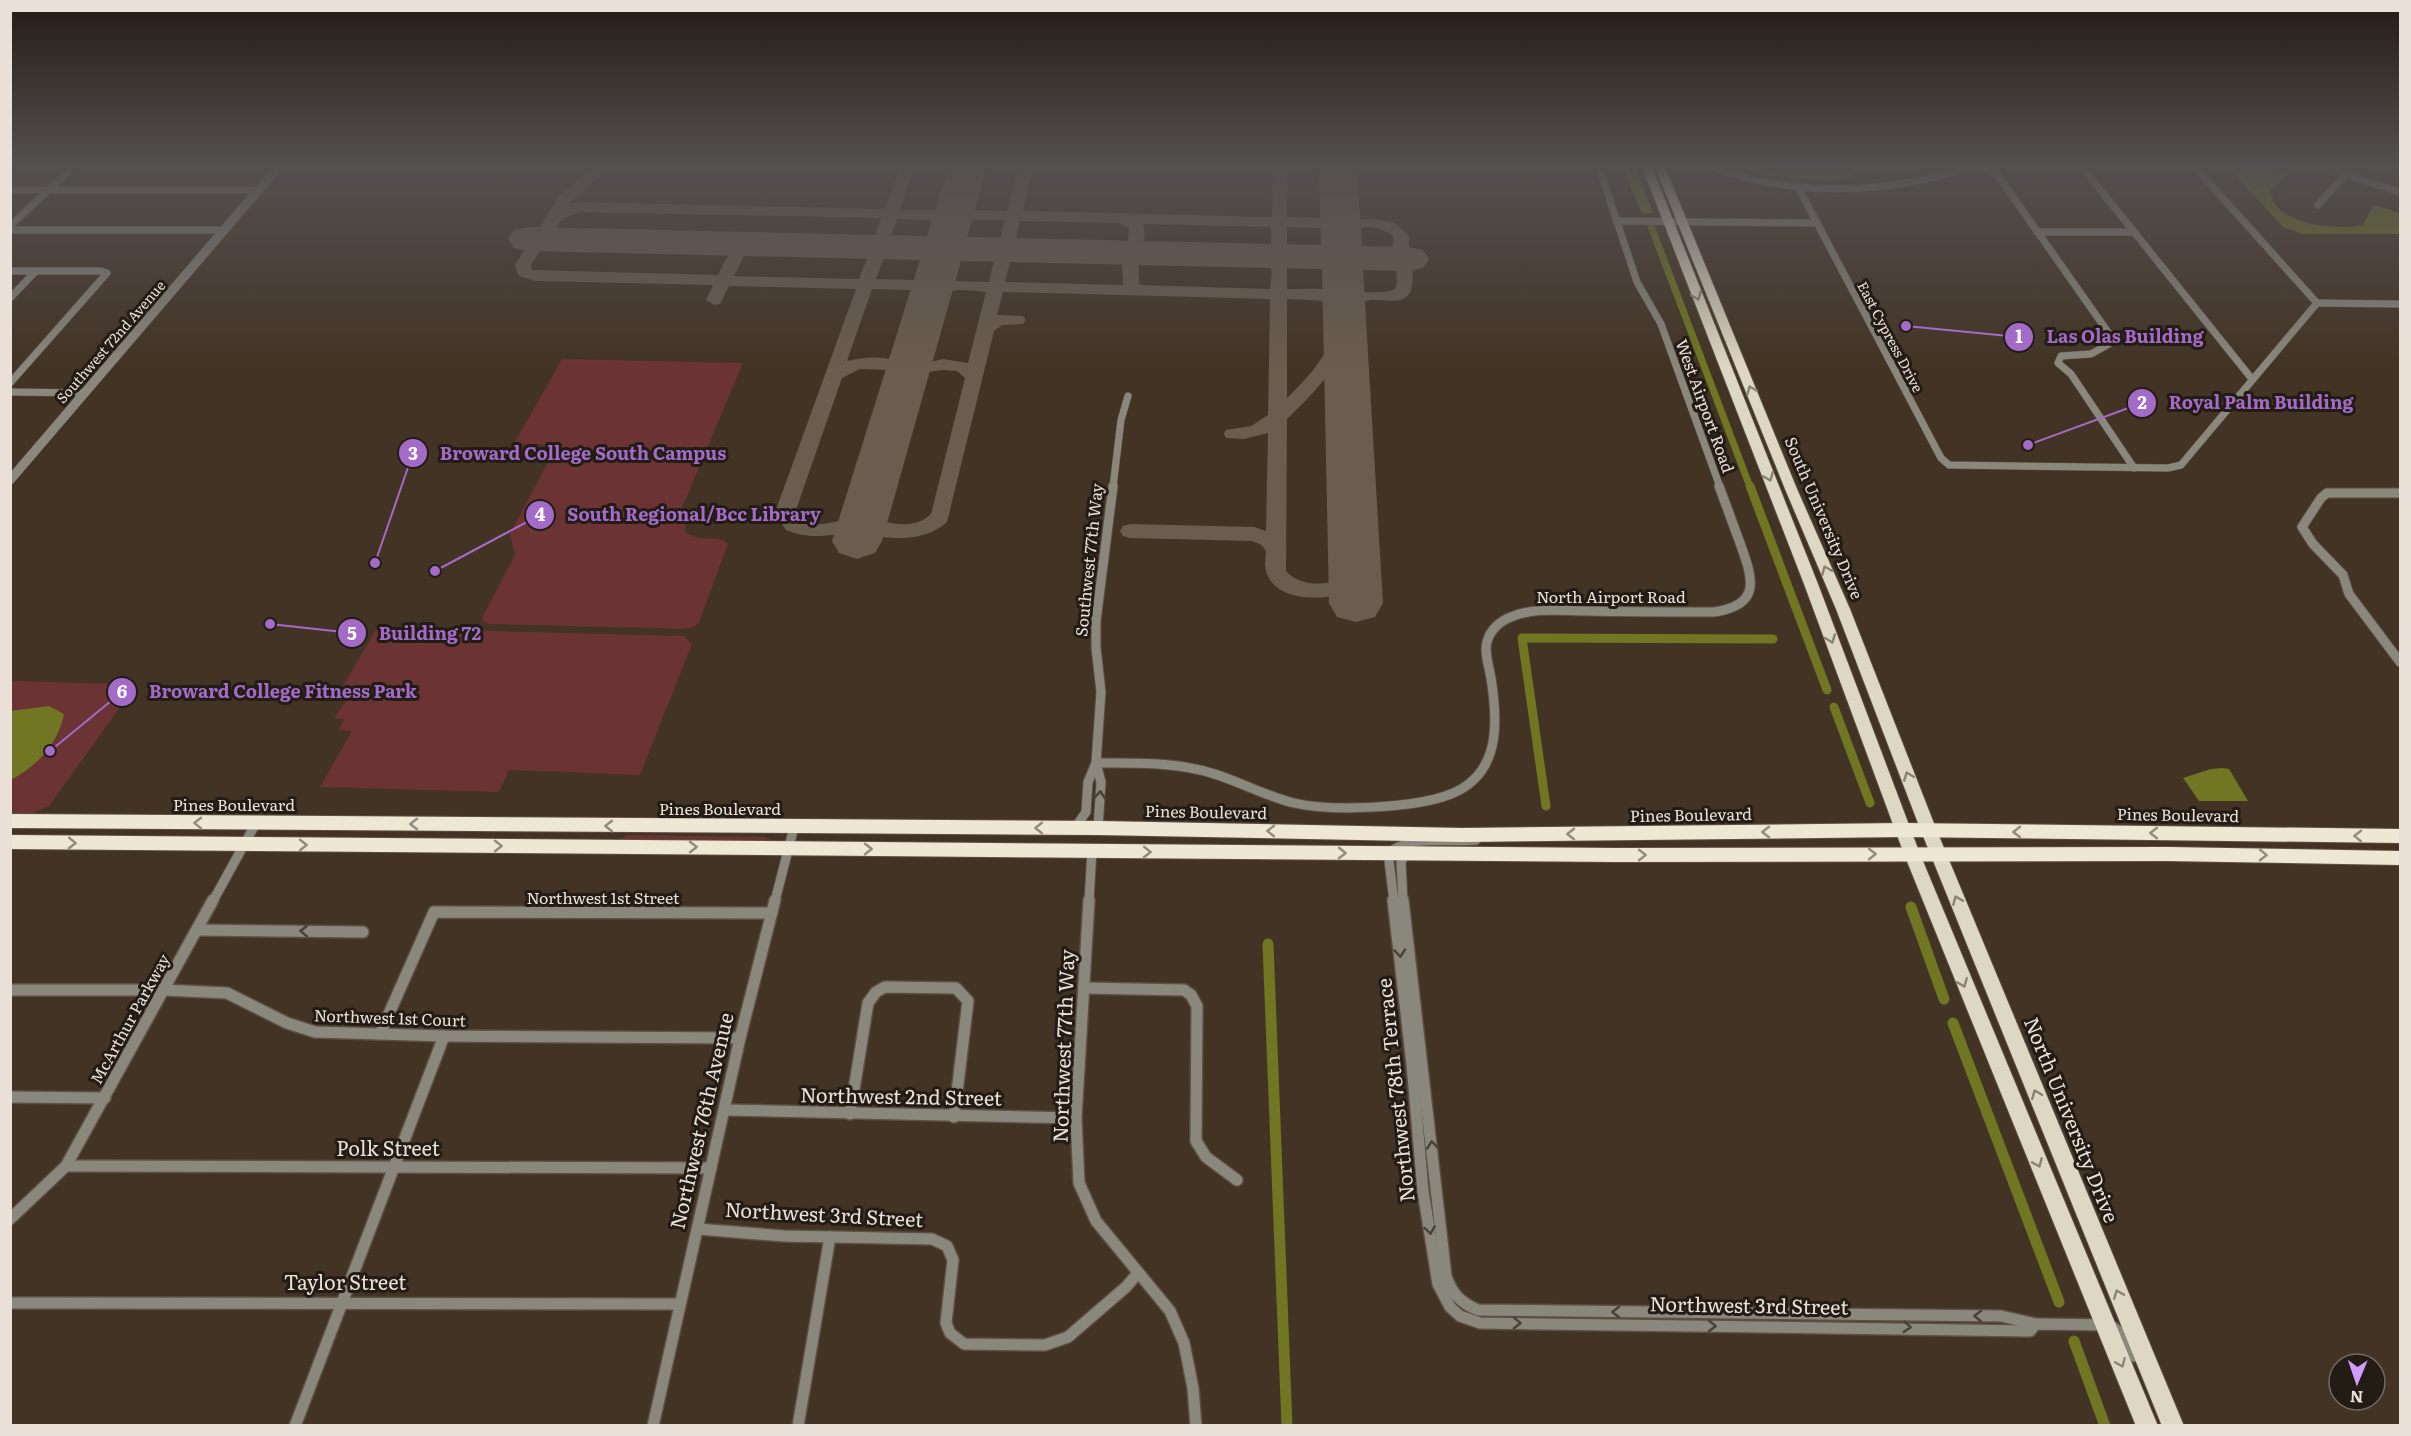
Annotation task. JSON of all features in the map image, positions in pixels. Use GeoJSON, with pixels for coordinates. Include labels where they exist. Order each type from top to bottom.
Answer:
{"type":"FeatureCollection","features":[{"type":"Feature","properties":{"kind":"highway","name":"Pines Boulevard"},"geometry":{"type":"LineString","coordinates":[[10,821],[1098,828],[1511,834],[1903,830],[2400,836]]}},
{"type":"Feature","properties":{"kind":"highway"},"geometry":{"type":"LineString","coordinates":[[12,842],[29,834],[45,821]]}},
{"type":"Feature","properties":{"kind":"highway"},"geometry":{"type":"LineString","coordinates":[[978,849],[1070,842],[1087,836],[1098,828]]}},
{"type":"Feature","properties":{"kind":"highway"},"geometry":{"type":"LineString","coordinates":[[1092,850],[1104,842],[1159,829]]}},
{"type":"Feature","properties":{"kind":"highway"},"geometry":{"type":"LineString","coordinates":[[1615,855],[1625,842],[1690,840],[1716,832]]}},
{"type":"Feature","properties":{"kind":"highway"},"geometry":{"type":"LineString","coordinates":[[1507,854],[1530,849],[1605,846],[1611,842],[1611,833]]}},
{"type":"Feature","properties":{"kind":"highway"},"geometry":{"type":"LineString","coordinates":[[2167,854],[2195,845],[2198,841],[2197,833]]}},
{"type":"Feature","properties":{"kind":"highway"},"geometry":{"type":"LineString","coordinates":[[2214,854],[2213,847],[2217,844],[2233,841],[2305,843],[2315,835]]}},
{"type":"Feature","properties":{"kind":"highway"},"geometry":{"type":"LineString","coordinates":[[12,842],[1615,855],[2214,854],[2400,858]]}},
{"type":"Feature","properties":{"kind":"main road","name":"South University Drive"},"geometry":{"type":"LineString","coordinates":[[1679,234],[1903,830]]}},
{"type":"Feature","properties":{"kind":"main road","name":"South University Drive"},"geometry":{"type":"LineString","coordinates":[[1680,234],[1843,609],[1929,831]]}},
{"type":"Feature","properties":{"kind":"main road"},"geometry":{"type":"LineString","coordinates":[[1903,830],[1998,1068],[2147,1425]]}},
{"type":"Feature","properties":{"kind":"main road","name":"North University Drive"},"geometry":{"type":"LineString","coordinates":[[1929,831],[2173,1425]]}},
{"type":"Feature","properties":{"kind":"street","name":"Southwest 72nd Avenue"},"geometry":{"type":"LineString","coordinates":[[10,480],[220,234]]}},
{"type":"Feature","properties":{"kind":"street","name":"West Airport Road"},"geometry":{"type":"LineString","coordinates":[[1620,234],[1637,282],[1661,324],[1752,577],[1752,590],[1743,602]]}},
{"type":"Feature","properties":{"kind":"street","name":"East Cypress Drive"},"geometry":{"type":"LineString","coordinates":[[1823,234],[1941,458],[1949,465],[2134,468]]}},
{"type":"Feature","properties":{"kind":"street"},"geometry":{"type":"LineString","coordinates":[[2038,234],[2110,335],[2109,344],[2098,352],[2061,356],[2058,363],[2071,374],[2134,468],[2175,467],[2188,459],[2317,303]]}},
{"type":"Feature","properties":{"kind":"street"},"geometry":{"type":"LineString","coordinates":[[2136,234],[2252,379]]}},
{"type":"Feature","properties":{"kind":"street"},"geometry":{"type":"LineString","coordinates":[[2255,234],[2317,303],[2400,304]]}},
{"type":"Feature","properties":{"kind":"street"},"geometry":{"type":"LineString","coordinates":[[10,271],[101,271],[107,273],[105,278],[10,383]]}},
{"type":"Feature","properties":{"kind":"street"},"geometry":{"type":"LineString","coordinates":[[10,298],[36,272]]}},
{"type":"Feature","properties":{"kind":"street"},"geometry":{"type":"LineString","coordinates":[[10,392],[85,393]]}},
{"type":"Feature","properties":{"kind":"street","name":"Southwest 77th Way"},"geometry":{"type":"LineString","coordinates":[[1098,828],[1101,782],[1096,763],[1101,692],[1096,648],[1097,612],[1121,420],[1128,396]]}},
{"type":"Feature","properties":{"kind":"street"},"geometry":{"type":"LineString","coordinates":[[2400,493],[2327,493],[2320,498],[2302,527],[2305,534],[2330,560],[2349,585],[2349,594],[2400,662]]}},
{"type":"Feature","properties":{"kind":"street","name":"North Airport Road"},"geometry":{"type":"LineString","coordinates":[[1096,763],[1160,763],[1202,770],[1273,797],[1316,806],[1400,807],[1418,804],[1444,797],[1468,784],[1484,768],[1491,755],[1495,741],[1495,717],[1486,644],[1489,633],[1499,621],[1519,613],[1536,611],[1714,612],[1727,610],[1743,602]]}},
{"type":"Feature","properties":{"kind":"street","name":"Southwest 77th Way"},"geometry":{"type":"LineString","coordinates":[[1075,828],[1086,812],[1088,782],[1096,763]]}},
{"type":"Feature","properties":{"kind":"street","name":"McArthur Parkway"},"geometry":{"type":"LineString","coordinates":[[11,1219],[66,1166],[256,823]]}},
{"type":"Feature","properties":{"kind":"street","name":"Northwest 76th Avenue"},"geometry":{"type":"LineString","coordinates":[[653,1425],[679,1304],[726,1110],[740,1038],[794,827]]}},
{"type":"Feature","properties":{"kind":"street"},"geometry":{"type":"LineString","coordinates":[[1388,853],[1403,843],[1463,842],[1511,834]]}},
{"type":"Feature","properties":{"kind":"street","name":"Northwest 77th Way"},"geometry":{"type":"LineString","coordinates":[[1092,850],[1076,1118],[1079,1183],[1096,1221],[1170,1311],[1184,1343],[1193,1388],[1196,1425]]}},
{"type":"Feature","properties":{"kind":"street","name":"Northwest 78th Terrace"},"geometry":{"type":"LineString","coordinates":[[1388,853],[1412,1064],[1423,1191],[1438,1284],[1445,1300],[1460,1316]]}},
{"type":"Feature","properties":{"kind":"street","name":"Northwest 78th Terrace"},"geometry":{"type":"LineString","coordinates":[[1406,853],[1401,862],[1402,890],[1445,1267],[1450,1290],[1462,1303]]}},
{"type":"Feature","properties":{"kind":"street","name":"Northwest 1st Street"},"geometry":{"type":"LineString","coordinates":[[380,1034],[434,912],[772,913]]}},
{"type":"Feature","properties":{"kind":"street"},"geometry":{"type":"LineString","coordinates":[[197,930],[363,932]]}},
{"type":"Feature","properties":{"kind":"street"},"geometry":{"type":"LineString","coordinates":[[850,1114],[868,1003],[876,992],[885,987],[956,988],[968,1001],[954,1117]]}},
{"type":"Feature","properties":{"kind":"street"},"geometry":{"type":"LineString","coordinates":[[1084,988],[1184,990],[1191,995],[1197,1006],[1196,1141],[1206,1157],[1236,1180]]}},
{"type":"Feature","properties":{"kind":"street","name":"Northwest 1st Court"},"geometry":{"type":"LineString","coordinates":[[10,990],[164,990],[227,993],[287,1023],[315,1032],[444,1036],[740,1038]]}},
{"type":"Feature","properties":{"kind":"street"},"geometry":{"type":"LineString","coordinates":[[296,1425],[444,1036]]}},
{"type":"Feature","properties":{"kind":"street"},"geometry":{"type":"LineString","coordinates":[[10,1097],[105,1098]]}},
{"type":"Feature","properties":{"kind":"street","name":"Northwest 2nd Street"},"geometry":{"type":"LineString","coordinates":[[726,1110],[1076,1118]]}},
{"type":"Feature","properties":{"kind":"street","name":"Polk Street"},"geometry":{"type":"LineString","coordinates":[[66,1166],[711,1168]]}},
{"type":"Feature","properties":{"kind":"street","name":"Northwest 3rd Street"},"geometry":{"type":"LineString","coordinates":[[698,1229],[830,1237],[932,1239],[947,1246],[953,1260],[946,1323],[950,1334],[964,1344],[1045,1345],[1068,1337],[1126,1287],[1138,1273]]}},
{"type":"Feature","properties":{"kind":"street"},"geometry":{"type":"LineString","coordinates":[[798,1425],[830,1237]]}},
{"type":"Feature","properties":{"kind":"street","name":"Taylor Street"},"geometry":{"type":"LineString","coordinates":[[10,1303],[679,1304]]}},
{"type":"Feature","properties":{"kind":"street","name":"Northwest 3rd Street"},"geometry":{"type":"LineString","coordinates":[[1462,1303],[1478,1310],[2001,1316],[2036,1324],[2104,1323]]}},
{"type":"Feature","properties":{"kind":"street","name":"Northwest 3rd Street"},"geometry":{"type":"LineString","coordinates":[[1460,1316],[1480,1323],[1895,1327],[2030,1331],[2036,1324]]}},
{"type":"Feature","properties":{"kind":"street"},"geometry":{"type":"LineString","coordinates":[[2104,1323],[2112,1325],[2131,1347],[2163,1425]]}},
{"type":"Feature","properties":{"kind":"shaded area"},"geometry":{"type":"Polygon","coordinates":[[[562,359],[743,363],[676,522],[685,523],[685,531],[690,535],[718,539],[728,544],[699,622],[694,627],[684,629],[483,622],[482,618],[515,555],[510,534],[557,445],[514,444],[562,359]]]}},
{"type":"Feature","properties":{"kind":"shaded area"},"geometry":{"type":"Polygon","coordinates":[[[377,628],[684,636],[692,644],[640,775],[509,770],[499,792],[320,787],[352,731],[338,730],[345,719],[334,718],[354,690],[341,689],[377,628]]]}},
{"type":"Feature","properties":{"kind":"shaded area"},"geometry":{"type":"Polygon","coordinates":[[[11,681],[117,684],[129,688],[128,696],[49,806],[30,814],[11,814],[11,681]]]}},
{"type":"Feature","properties":{"kind":"shaded area"},"geometry":{"type":"Polygon","coordinates":[[[49,706],[64,714],[57,735],[38,761],[11,780],[11,711],[49,706]]]}},
{"type":"Feature","properties":{"kind":"shaded area"},"geometry":{"type":"Polygon","coordinates":[[[2222,768],[2229,769],[2248,801],[2199,801],[2183,778],[2222,768]]]}},
{"type":"Feature","properties":{"kind":"shaded area"},"geometry":{"type":"Polygon","coordinates":[[[627,835],[764,837],[772,840],[771,843],[615,842],[627,835]]]}},
{"type":"Feature","properties":{"kind":"waterway"},"geometry":{"type":"LineString","coordinates":[[1654,234],[1750,487]]}},
{"type":"Feature","properties":{"kind":"waterway"},"geometry":{"type":"LineString","coordinates":[[1750,486],[1827,690]]}},
{"type":"Feature","properties":{"kind":"waterway"},"geometry":{"type":"LineString","coordinates":[[1546,806],[1522,638],[1773,639]]}},
{"type":"Feature","properties":{"kind":"waterway"},"geometry":{"type":"LineString","coordinates":[[1834,707],[1870,803]]}},
{"type":"Feature","properties":{"kind":"waterway"},"geometry":{"type":"LineString","coordinates":[[1911,907],[1944,999]]}},
{"type":"Feature","properties":{"kind":"waterway"},"geometry":{"type":"LineString","coordinates":[[1268,944],[1287,1426]]}},
{"type":"Feature","properties":{"kind":"waterway"},"geometry":{"type":"LineString","coordinates":[[1953,1023],[2059,1302]]}},
{"type":"Feature","properties":{"kind":"waterway"},"geometry":{"type":"LineString","coordinates":[[2074,1341],[2105,1426]]}},
{"type":"Feature","properties":{"kind":"taxiway"},"geometry":{"type":"LineString","coordinates":[[545,234],[544,239],[533,249],[523,265],[525,273],[535,276],[724,280]]}},
{"type":"Feature","properties":{"kind":"taxiway"},"geometry":{"type":"LineString","coordinates":[[866,284],[875,258],[881,252],[894,247],[885,242],[884,234]]}},
{"type":"Feature","properties":{"kind":"taxiway"},"geometry":{"type":"LineString","coordinates":[[996,287],[1002,261],[1008,254],[1021,250],[1011,246],[1008,239],[1009,234]]}},
{"type":"Feature","properties":{"kind":"taxiway"},"geometry":{"type":"LineString","coordinates":[[1138,234],[1134,244],[1116,252],[1130,259],[1130,283],[1141,291]]}},
{"type":"Feature","properties":{"kind":"taxiway"},"geometry":{"type":"LineString","coordinates":[[1279,234],[1279,246],[1273,253],[1261,255],[1273,259],[1279,267],[1279,294]]}},
{"type":"Feature","properties":{"kind":"taxiway"},"geometry":{"type":"LineString","coordinates":[[1279,294],[1334,297],[1343,306],[1351,299],[1361,296],[1394,296],[1402,292],[1406,283],[1404,267],[1397,261],[1386,258],[1401,252],[1400,234]]}},
{"type":"Feature","properties":{"kind":"taxiway"},"geometry":{"type":"LineString","coordinates":[[724,280],[737,253],[757,244]]}},
{"type":"Feature","properties":{"kind":"taxiway"},"geometry":{"type":"LineString","coordinates":[[714,300],[724,280]]}},
{"type":"Feature","properties":{"kind":"taxiway"},"geometry":{"type":"LineString","coordinates":[[724,280],[866,284]]}},
{"type":"Feature","properties":{"kind":"taxiway"},"geometry":{"type":"LineString","coordinates":[[866,284],[914,285],[926,289],[930,297],[938,289],[953,286],[996,287]]}},
{"type":"Feature","properties":{"kind":"taxiway"},"geometry":{"type":"LineString","coordinates":[[866,284],[787,507],[787,518],[793,525],[802,529],[814,530],[860,525],[883,530],[906,531],[921,529],[935,522],[940,517],[974,378]]}},
{"type":"Feature","properties":{"kind":"taxiway"},"geometry":{"type":"LineString","coordinates":[[974,378],[996,287]]}},
{"type":"Feature","properties":{"kind":"taxiway"},"geometry":{"type":"LineString","coordinates":[[996,287],[1141,291]]}},
{"type":"Feature","properties":{"kind":"taxiway"},"geometry":{"type":"LineString","coordinates":[[1141,291],[1279,294]]}},
{"type":"Feature","properties":{"kind":"taxiway"},"geometry":{"type":"LineString","coordinates":[[1278,417],[1279,294]]}},
{"type":"Feature","properties":{"kind":"taxiway"},"geometry":{"type":"LineString","coordinates":[[1278,417],[1302,394],[1330,359],[1341,333],[1344,314]]}},
{"type":"Feature","properties":{"kind":"taxiway"},"geometry":{"type":"LineString","coordinates":[[986,328],[998,320],[1017,320]]}},
{"type":"Feature","properties":{"kind":"taxiway"},"geometry":{"type":"LineString","coordinates":[[834,375],[849,366],[883,363],[901,370],[906,376],[921,368],[954,365],[970,372],[974,378]]}},
{"type":"Feature","properties":{"kind":"taxiway"},"geometry":{"type":"LineString","coordinates":[[1233,434],[1261,429],[1278,417]]}},
{"type":"Feature","properties":{"kind":"taxiway"},"geometry":{"type":"LineString","coordinates":[[1278,417],[1276,571],[1287,584],[1297,588],[1330,591],[1348,586],[1354,570]]}},
{"type":"Feature","properties":{"kind":"taxiway"},"geometry":{"type":"LineString","coordinates":[[1130,531],[1254,534],[1268,539],[1276,549]]}},
{"type":"Feature","properties":{"kind":"runway"},"geometry":{"type":"LineString","coordinates":[[944,248],[948,234]]}},
{"type":"Feature","properties":{"kind":"runway"},"geometry":{"type":"LineString","coordinates":[[1341,234],[1342,257]]}},
{"type":"Feature","properties":{"kind":"runway"},"geometry":{"type":"LineString","coordinates":[[528,239],[944,248]]}},
{"type":"Feature","properties":{"kind":"runway"},"geometry":{"type":"LineString","coordinates":[[857,541],[944,248]]}},
{"type":"Feature","properties":{"kind":"runway"},"geometry":{"type":"LineString","coordinates":[[944,248],[1342,257]]}},
{"type":"Feature","properties":{"kind":"runway"},"geometry":{"type":"LineString","coordinates":[[1342,257],[1408,259]]}},
{"type":"Feature","properties":{"kind":"runway"},"geometry":{"type":"LineString","coordinates":[[1342,257],[1356,603]]}},
{"type":"Feature","properties":{"kind":"place","name":"Las Olas Building"},"geometry":{"type":"Point","coordinates":[1906,326]}},
{"type":"Feature","properties":{"kind":"place","name":"Royal Palm Building"},"geometry":{"type":"Point","coordinates":[2028,445]}},
{"type":"Feature","properties":{"kind":"place","name":"Broward College South Campus"},"geometry":{"type":"Point","coordinates":[375,563]}},
{"type":"Feature","properties":{"kind":"place","name":"South Regional/Bcc Library"},"geometry":{"type":"Point","coordinates":[435,571]}},
{"type":"Feature","properties":{"kind":"place","name":"Building 72"},"geometry":{"type":"Point","coordinates":[270,624]}},
{"type":"Feature","properties":{"kind":"place","name":"Broward College Fitness Park"},"geometry":{"type":"Point","coordinates":[50,751]}}]}
